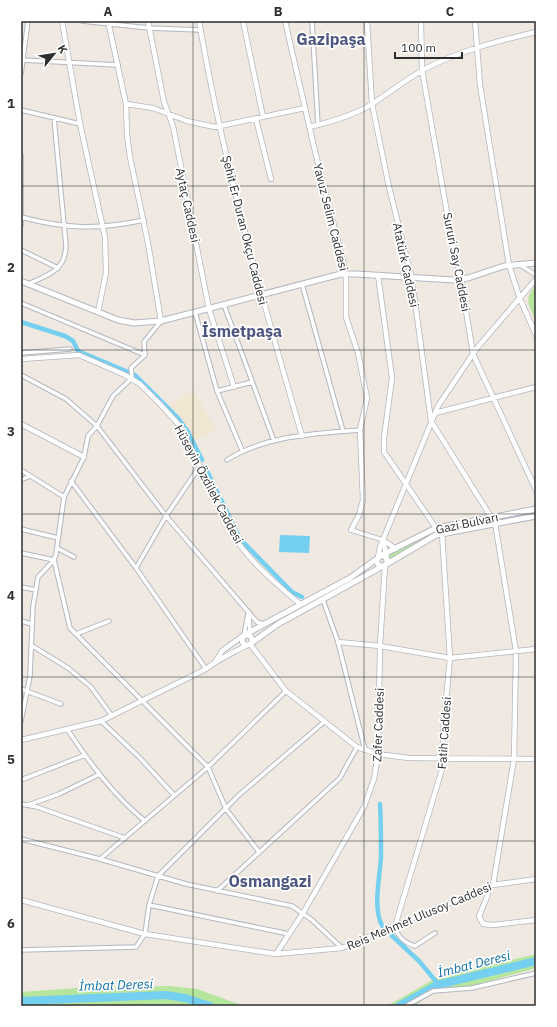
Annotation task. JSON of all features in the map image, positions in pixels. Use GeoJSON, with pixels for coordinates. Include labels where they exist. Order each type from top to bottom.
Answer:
{"type":"FeatureCollection","features":[{"type":"Feature","properties":{"kind":"main road"},"geometry":{"type":"LineString","coordinates":[[21,281],[118,320],[134,323],[161,321],[345,274],[412,279],[462,280],[509,265],[536,263]]}},
{"type":"Feature","properties":{"kind":"main road","name":"Gazi Bulvarı"},"geometry":{"type":"LineString","coordinates":[[244,635],[356,574],[396,549],[436,528],[536,509]]}},
{"type":"Feature","properties":{"kind":"main road","name":"Gazi Bulvarı"},"geometry":{"type":"LineString","coordinates":[[249,644],[278,624],[384,566],[425,540],[442,533],[536,516]]}},
{"type":"Feature","properties":{"kind":"main road"},"geometry":{"type":"LineString","coordinates":[[383,557],[384,566],[377,563],[383,557]]}},
{"type":"Feature","properties":{"kind":"main road"},"geometry":{"type":"LineString","coordinates":[[244,635],[242,641],[249,644],[252,640],[250,633]]}},
{"type":"Feature","properties":{"kind":"street"},"geometry":{"type":"LineString","coordinates":[[21,74],[28,21]]}},
{"type":"Feature","properties":{"kind":"street"},"geometry":{"type":"LineString","coordinates":[[62,21],[80,124],[103,226],[106,251],[106,273],[98,312]]}},
{"type":"Feature","properties":{"kind":"street"},"geometry":{"type":"LineString","coordinates":[[82,21],[149,28],[200,30]]}},
{"type":"Feature","properties":{"kind":"street","name":"Aytaç Caddesi"},"geometry":{"type":"LineString","coordinates":[[148,21],[162,94],[173,126],[209,309],[234,387]]}},
{"type":"Feature","properties":{"kind":"street","name":"Şehit Er Duran Okçu Caddesi"},"geometry":{"type":"LineString","coordinates":[[198,21],[219,127],[261,296],[302,436]]}},
{"type":"Feature","properties":{"kind":"street"},"geometry":{"type":"LineString","coordinates":[[243,21],[263,117]]}},
{"type":"Feature","properties":{"kind":"street","name":"Yavuz Selim Caddesi"},"geometry":{"type":"LineString","coordinates":[[285,21],[345,274],[346,317],[358,353],[366,390],[367,398],[360,430],[364,491],[359,515],[351,530]]}},
{"type":"Feature","properties":{"kind":"street"},"geometry":{"type":"LineString","coordinates":[[312,21],[318,125]]}},
{"type":"Feature","properties":{"kind":"street","name":"Atatürk Caddesi"},"geometry":{"type":"LineString","coordinates":[[367,21],[372,104],[389,187],[412,279],[431,421],[491,518]]}},
{"type":"Feature","properties":{"kind":"street","name":"Sururi Say Caddesi"},"geometry":{"type":"LineString","coordinates":[[421,21],[422,70],[449,223],[462,280],[473,354],[492,399],[536,490]]}},
{"type":"Feature","properties":{"kind":"street"},"geometry":{"type":"LineString","coordinates":[[475,21],[480,85],[509,265],[520,298],[536,334]]}},
{"type":"Feature","properties":{"kind":"street"},"geometry":{"type":"LineString","coordinates":[[109,23],[126,104],[128,145],[144,220],[161,321],[144,342],[145,355]]}},
{"type":"Feature","properties":{"kind":"street"},"geometry":{"type":"LineString","coordinates":[[309,127],[355,113],[372,104],[422,70],[477,48],[536,32]]}},
{"type":"Feature","properties":{"kind":"street"},"geometry":{"type":"LineString","coordinates":[[22,60],[118,66]]}},
{"type":"Feature","properties":{"kind":"street"},"geometry":{"type":"LineString","coordinates":[[126,104],[149,107],[191,122],[219,127],[305,108]]}},
{"type":"Feature","properties":{"kind":"street"},"geometry":{"type":"LineString","coordinates":[[21,110],[80,124]]}},
{"type":"Feature","properties":{"kind":"street"},"geometry":{"type":"LineString","coordinates":[[28,284],[58,268],[65,257],[64,227],[54,118]]}},
{"type":"Feature","properties":{"kind":"street"},"geometry":{"type":"LineString","coordinates":[[256,119],[271,179]]}},
{"type":"Feature","properties":{"kind":"street"},"geometry":{"type":"LineString","coordinates":[[21,155],[21,225]]}},
{"type":"Feature","properties":{"kind":"street"},"geometry":{"type":"LineString","coordinates":[[21,217],[64,227],[103,226],[144,220]]}},
{"type":"Feature","properties":{"kind":"street"},"geometry":{"type":"LineString","coordinates":[[21,250],[58,268]]}},
{"type":"Feature","properties":{"kind":"street"},"geometry":{"type":"LineString","coordinates":[[520,264],[536,275]]}},
{"type":"Feature","properties":{"kind":"street"},"geometry":{"type":"LineString","coordinates":[[378,276],[392,378],[384,448],[389,460],[406,482],[436,528]]}},
{"type":"Feature","properties":{"kind":"street"},"geometry":{"type":"LineString","coordinates":[[383,557],[379,549],[435,413],[473,354],[536,279]]}},
{"type":"Feature","properties":{"kind":"street"},"geometry":{"type":"LineString","coordinates":[[302,284],[343,431]]}},
{"type":"Feature","properties":{"kind":"street"},"geometry":{"type":"LineString","coordinates":[[21,303],[145,355]]}},
{"type":"Feature","properties":{"kind":"street"},"geometry":{"type":"LineString","coordinates":[[224,305],[274,442]]}},
{"type":"Feature","properties":{"kind":"street"},"geometry":{"type":"LineString","coordinates":[[195,312],[217,391],[242,450]]}},
{"type":"Feature","properties":{"kind":"street"},"geometry":{"type":"LineString","coordinates":[[21,353],[70,349]]}},
{"type":"Feature","properties":{"kind":"street","name":"Hüseyin Özdilek Caddesi"},"geometry":{"type":"LineString","coordinates":[[21,359],[79,355],[132,378],[176,421],[239,544],[300,604]]}},
{"type":"Feature","properties":{"kind":"street"},"geometry":{"type":"LineString","coordinates":[[145,355],[131,368],[132,378],[113,396],[97,426],[88,436],[84,457],[64,497],[54,560],[70,628],[208,767],[226,809],[259,852]]}},
{"type":"Feature","properties":{"kind":"street"},"geometry":{"type":"LineString","coordinates":[[21,375],[66,400],[97,426],[166,516],[257,622],[264,624]]}},
{"type":"Feature","properties":{"kind":"street"},"geometry":{"type":"LineString","coordinates":[[217,391],[252,382]]}},
{"type":"Feature","properties":{"kind":"street"},"geometry":{"type":"LineString","coordinates":[[435,413],[536,387]]}},
{"type":"Feature","properties":{"kind":"street"},"geometry":{"type":"LineString","coordinates":[[21,424],[84,457]]}},
{"type":"Feature","properties":{"kind":"street"},"geometry":{"type":"LineString","coordinates":[[227,460],[242,450],[257,445],[302,436],[360,430]]}},
{"type":"Feature","properties":{"kind":"street"},"geometry":{"type":"LineString","coordinates":[[136,568],[166,516],[200,466]]}},
{"type":"Feature","properties":{"kind":"street"},"geometry":{"type":"LineString","coordinates":[[21,470],[64,497]]}},
{"type":"Feature","properties":{"kind":"street"},"geometry":{"type":"LineString","coordinates":[[21,480],[30,476]]}},
{"type":"Feature","properties":{"kind":"street"},"geometry":{"type":"LineString","coordinates":[[71,481],[136,568],[206,669]]}},
{"type":"Feature","properties":{"kind":"street"},"geometry":{"type":"LineString","coordinates":[[495,523],[516,651],[514,759],[491,886],[479,919],[483,924],[493,925],[536,920]]}},
{"type":"Feature","properties":{"kind":"street"},"geometry":{"type":"LineString","coordinates":[[21,529],[58,538]]}},
{"type":"Feature","properties":{"kind":"street"},"geometry":{"type":"LineString","coordinates":[[351,530],[383,540],[396,549]]}},
{"type":"Feature","properties":{"kind":"street","name":"Fatih Caddesi"},"geometry":{"type":"LineString","coordinates":[[395,926],[442,773],[443,733],[450,658],[442,533]]}},
{"type":"Feature","properties":{"kind":"street"},"geometry":{"type":"LineString","coordinates":[[383,540],[383,557]]}},
{"type":"Feature","properties":{"kind":"street"},"geometry":{"type":"LineString","coordinates":[[57,548],[74,557]]}},
{"type":"Feature","properties":{"kind":"street"},"geometry":{"type":"LineString","coordinates":[[21,553],[54,560]]}},
{"type":"Feature","properties":{"kind":"street"},"geometry":{"type":"LineString","coordinates":[[21,721],[27,690],[32,624],[38,577],[54,560]]}},
{"type":"Feature","properties":{"kind":"street","name":"Zafer Caddesi"},"geometry":{"type":"LineString","coordinates":[[276,954],[304,913],[367,800],[374,779],[378,754],[380,646],[384,566]]}},
{"type":"Feature","properties":{"kind":"street"},"geometry":{"type":"LineString","coordinates":[[21,587],[36,590]]}},
{"type":"Feature","properties":{"kind":"street"},"geometry":{"type":"LineString","coordinates":[[323,600],[338,642],[365,750]]}},
{"type":"Feature","properties":{"kind":"street"},"geometry":{"type":"LineString","coordinates":[[249,611],[250,633]]}},
{"type":"Feature","properties":{"kind":"street"},"geometry":{"type":"LineString","coordinates":[[21,740],[101,721],[206,669],[216,661],[222,651],[244,635],[249,611]]}},
{"type":"Feature","properties":{"kind":"street"},"geometry":{"type":"LineString","coordinates":[[21,621],[32,624]]}},
{"type":"Feature","properties":{"kind":"street"},"geometry":{"type":"LineString","coordinates":[[76,634],[109,622]]}},
{"type":"Feature","properties":{"kind":"street"},"geometry":{"type":"LineString","coordinates":[[338,642],[380,646],[450,658],[536,649]]}},
{"type":"Feature","properties":{"kind":"street"},"geometry":{"type":"LineString","coordinates":[[216,661],[223,659],[249,644],[286,691],[357,747],[378,754],[409,758],[536,759]]}},
{"type":"Feature","properties":{"kind":"street"},"geometry":{"type":"LineString","coordinates":[[31,645],[68,668],[91,687],[112,716]]}},
{"type":"Feature","properties":{"kind":"street"},"geometry":{"type":"LineString","coordinates":[[21,689],[61,704]]}},
{"type":"Feature","properties":{"kind":"street"},"geometry":{"type":"LineString","coordinates":[[100,859],[208,767],[286,691]]}},
{"type":"Feature","properties":{"kind":"street"},"geometry":{"type":"LineString","coordinates":[[101,721],[139,757],[174,795]]}},
{"type":"Feature","properties":{"kind":"street"},"geometry":{"type":"LineString","coordinates":[[21,950],[136,947],[145,934],[149,905],[158,876],[239,795],[324,722]]}},
{"type":"Feature","properties":{"kind":"street"},"geometry":{"type":"LineString","coordinates":[[67,729],[100,774],[134,812],[146,821]]}},
{"type":"Feature","properties":{"kind":"street"},"geometry":{"type":"LineString","coordinates":[[217,891],[340,778],[357,747]]}},
{"type":"Feature","properties":{"kind":"street"},"geometry":{"type":"LineString","coordinates":[[21,780],[85,755]]}},
{"type":"Feature","properties":{"kind":"street"},"geometry":{"type":"LineString","coordinates":[[28,805],[59,794],[100,774]]}},
{"type":"Feature","properties":{"kind":"street"},"geometry":{"type":"LineString","coordinates":[[21,804],[28,805],[125,838]]}},
{"type":"Feature","properties":{"kind":"street"},"geometry":{"type":"LineString","coordinates":[[21,839],[217,891],[292,906],[304,913],[342,948]]}},
{"type":"Feature","properties":{"kind":"street","name":"Reis Mehmet Ulusoy Caddesi"},"geometry":{"type":"LineString","coordinates":[[21,900],[145,934],[276,954],[342,948],[491,886],[536,879]]}},
{"type":"Feature","properties":{"kind":"street"},"geometry":{"type":"LineString","coordinates":[[149,905],[289,934]]}},
{"type":"Feature","properties":{"kind":"street"},"geometry":{"type":"LineString","coordinates":[[395,926],[400,937],[415,946],[435,933]]}},
{"type":"Feature","properties":{"kind":"street"},"geometry":{"type":"LineString","coordinates":[[406,1006],[433,991],[472,988],[536,973]]}},
{"type":"Feature","properties":{"kind":"shaded area"},"geometry":{"type":"Polygon","coordinates":[[[193,390],[216,429],[194,441],[187,427],[170,405],[193,390]]]}},
{"type":"Feature","properties":{"kind":"green space"},"geometry":{"type":"Polygon","coordinates":[[[536,285],[536,321],[529,307],[528,299],[536,285]]]}},
{"type":"Feature","properties":{"kind":"green space"},"geometry":{"type":"Polygon","coordinates":[[[536,512],[442,531],[422,539],[390,559],[388,555],[440,530],[536,512]]]}},
{"type":"Feature","properties":{"kind":"green space"},"geometry":{"type":"Polygon","coordinates":[[[536,954],[536,968],[475,985],[434,993],[414,1006],[387,1006],[436,978],[536,954]]]}},
{"type":"Feature","properties":{"kind":"green space"},"geometry":{"type":"Polygon","coordinates":[[[171,986],[197,989],[244,1006],[21,1006],[21,992],[77,988],[171,986]]]}},
{"type":"Feature","properties":{"kind":"water"},"geometry":{"type":"Polygon","coordinates":[[[280,535],[310,536],[309,553],[279,552],[280,535]]]}},
{"type":"Feature","properties":{"kind":"waterway"},"geometry":{"type":"LineString","coordinates":[[21,322],[65,336],[73,341],[78,351],[128,372]]}},
{"type":"Feature","properties":{"kind":"waterway"},"geometry":{"type":"LineString","coordinates":[[135,375],[178,418],[188,432],[202,460]]}},
{"type":"Feature","properties":{"kind":"waterway"},"geometry":{"type":"LineString","coordinates":[[205,467],[240,539],[292,592],[302,597]]}},
{"type":"Feature","properties":{"kind":"waterway"},"geometry":{"type":"LineString","coordinates":[[380,804],[381,857],[377,903],[378,912],[383,927]]}},
{"type":"Feature","properties":{"kind":"waterway"},"geometry":{"type":"LineString","coordinates":[[389,933],[419,961],[439,985]]}},
{"type":"Feature","properties":{"kind":"waterway","name":"İmbat Deresi"},"geometry":{"type":"LineString","coordinates":[[399,1006],[437,985],[536,961]]}},
{"type":"Feature","properties":{"kind":"waterway","name":"İmbat Deresi"},"geometry":{"type":"LineString","coordinates":[[21,1001],[166,995],[185,998],[210,1006]]}},
{"type":"Feature","properties":{"kind":"district","name":"Gazipaşa"},"geometry":{"type":"Point","coordinates":[331,39]}},
{"type":"Feature","properties":{"kind":"district","name":"İsmetpaşa"},"geometry":{"type":"Point","coordinates":[242,331]}},
{"type":"Feature","properties":{"kind":"district","name":"Osmangazi"},"geometry":{"type":"Point","coordinates":[270,881]}}]}
